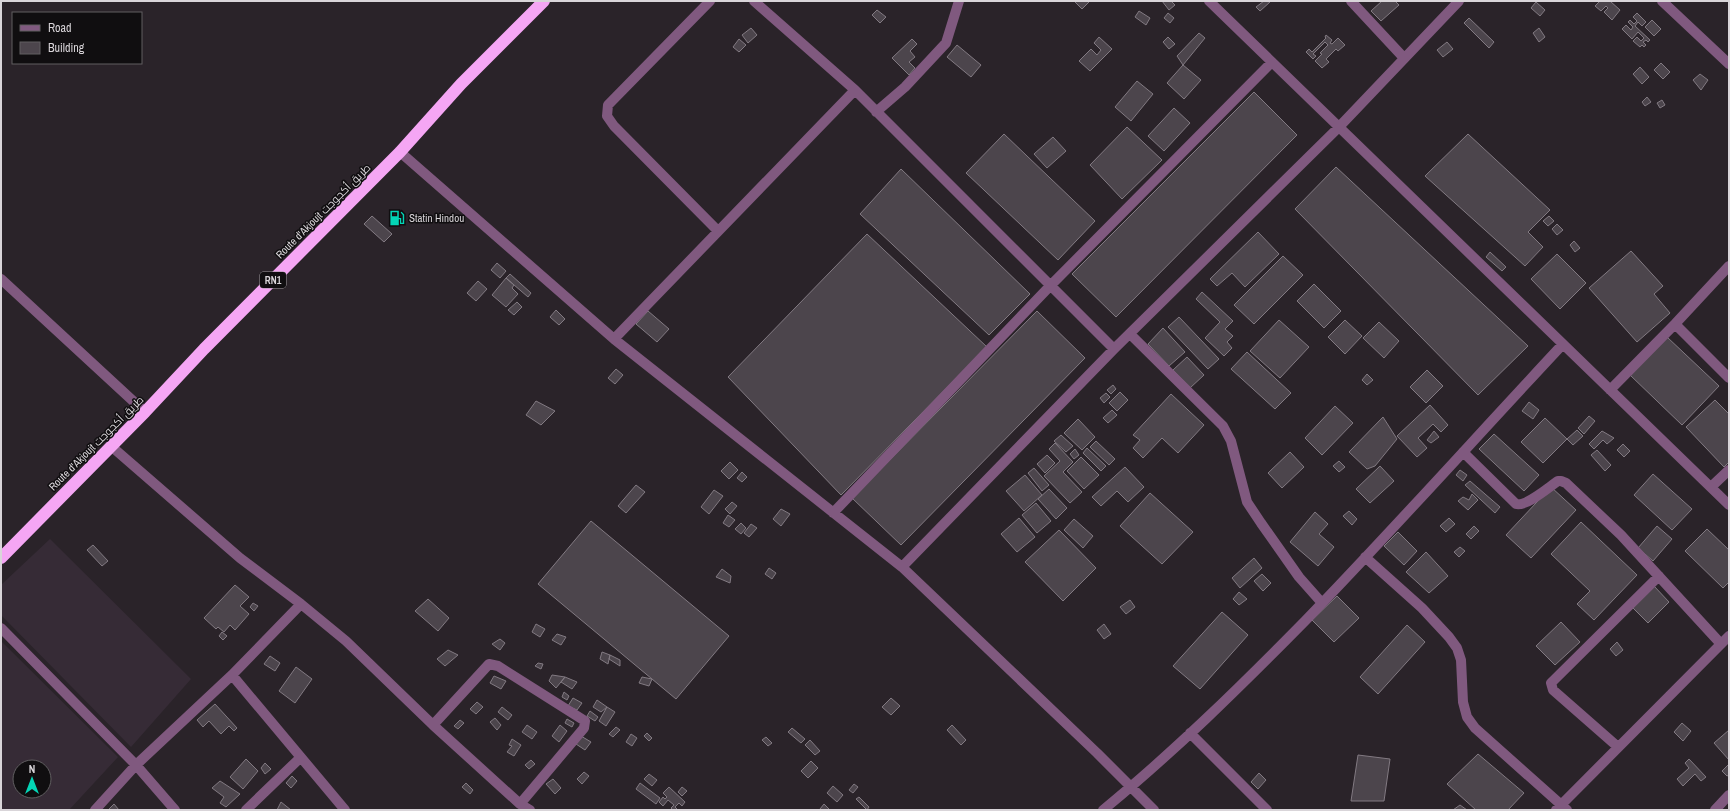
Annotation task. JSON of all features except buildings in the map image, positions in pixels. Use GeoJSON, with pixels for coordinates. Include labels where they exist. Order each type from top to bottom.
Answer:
{"type":"FeatureCollection","features":[{"type":"Feature","properties":{"kind":"highway","name":"Route d'Akjoujt طريق أكجوجت"},"geometry":{"type":"LineString","coordinates":[[1,558],[145,412],[204,349],[400,152],[461,84],[544,1]]}},
{"type":"Feature","properties":{"kind":"street"},"geometry":{"type":"LineString","coordinates":[[710,1],[608,104],[607,116],[614,126],[718,231]]}},
{"type":"Feature","properties":{"kind":"street"},"geometry":{"type":"LineString","coordinates":[[754,1],[855,90],[1114,349]]}},
{"type":"Feature","properties":{"kind":"street"},"geometry":{"type":"LineString","coordinates":[[876,112],[905,87],[946,43],[959,1]]}},
{"type":"Feature","properties":{"kind":"street"},"geometry":{"type":"LineString","coordinates":[[1209,1],[1729,505]]}},
{"type":"Feature","properties":{"kind":"street"},"geometry":{"type":"LineString","coordinates":[[1352,1],[1404,58]]}},
{"type":"Feature","properties":{"kind":"street"},"geometry":{"type":"LineString","coordinates":[[902,567],[1114,349],[1339,127],[1459,1]]}},
{"type":"Feature","properties":{"kind":"street"},"geometry":{"type":"LineString","coordinates":[[1662,1],[1729,64]]}},
{"type":"Feature","properties":{"kind":"street"},"geometry":{"type":"LineString","coordinates":[[833,513],[1050,286],[1272,62]]}},
{"type":"Feature","properties":{"kind":"street"},"geometry":{"type":"LineString","coordinates":[[614,339],[855,90]]}},
{"type":"Feature","properties":{"kind":"street"},"geometry":{"type":"LineString","coordinates":[[400,152],[614,339],[902,567],[1132,786],[1154,810]]}},
{"type":"Feature","properties":{"kind":"street"},"geometry":{"type":"LineString","coordinates":[[1610,390],[1676,324],[1729,266]]}},
{"type":"Feature","properties":{"kind":"street"},"geometry":{"type":"LineString","coordinates":[[1,279],[145,412]]}},
{"type":"Feature","properties":{"kind":"street"},"geometry":{"type":"LineString","coordinates":[[1676,324],[1729,378]]}},
{"type":"Feature","properties":{"kind":"street"},"geometry":{"type":"LineString","coordinates":[[1130,334],[1223,426],[1230,441],[1247,502],[1260,523],[1299,577],[1322,603]]}},
{"type":"Feature","properties":{"kind":"street"},"geometry":{"type":"LineString","coordinates":[[1103,810],[1132,786],[1242,685],[1365,558],[1563,344]]}},
{"type":"Feature","properties":{"kind":"street"},"geometry":{"type":"LineString","coordinates":[[111,446],[240,558],[301,604],[346,641],[433,725],[520,804],[530,810]]}},
{"type":"Feature","properties":{"kind":"street"},"geometry":{"type":"LineString","coordinates":[[1463,452],[1516,504],[1519,505],[1527,503],[1558,481],[1566,483],[1622,535],[1721,644]]}},
{"type":"Feature","properties":{"kind":"street"},"geometry":{"type":"LineString","coordinates":[[1711,487],[1729,470]]}},
{"type":"Feature","properties":{"kind":"street"},"geometry":{"type":"LineString","coordinates":[[1365,558],[1422,608],[1449,637],[1457,648],[1461,660],[1463,702],[1467,717],[1475,728],[1561,808],[1618,747],[1729,636]]}},
{"type":"Feature","properties":{"kind":"street"},"geometry":{"type":"LineString","coordinates":[[1618,747],[1553,690],[1551,683],[1659,576]]}},
{"type":"Feature","properties":{"kind":"street"},"geometry":{"type":"LineString","coordinates":[[95,810],[136,765],[232,675],[301,604]]}},
{"type":"Feature","properties":{"kind":"street"},"geometry":{"type":"LineString","coordinates":[[1,628],[136,765],[175,810]]}},
{"type":"Feature","properties":{"kind":"street"},"geometry":{"type":"LineString","coordinates":[[433,725],[489,664],[498,666],[585,721],[584,728],[520,804]]}},
{"type":"Feature","properties":{"kind":"street"},"geometry":{"type":"LineString","coordinates":[[232,675],[345,810]]}},
{"type":"Feature","properties":{"kind":"street"},"geometry":{"type":"LineString","coordinates":[[1190,733],[1267,810]]}},
{"type":"Feature","properties":{"kind":"street"},"geometry":{"type":"LineString","coordinates":[[246,810],[300,758]]}},
{"type":"Feature","properties":{"kind":"street"},"geometry":{"type":"LineString","coordinates":[[1715,810],[1729,795]]}},
{"type":"Feature","properties":{"kind":"shaded area"},"geometry":{"type":"Polygon","coordinates":[[[50,539],[191,679],[131,747],[1,615],[1,585],[50,539]]]}},
{"type":"Feature","properties":{"kind":"shaded area"},"geometry":{"type":"Polygon","coordinates":[[[1,641],[118,757],[69,810],[1,810],[1,641]]]}},
{"type":"Feature","properties":{"kind":"place","name":"Statin Hindou"},"geometry":{"type":"Point","coordinates":[397,218]}}]}
